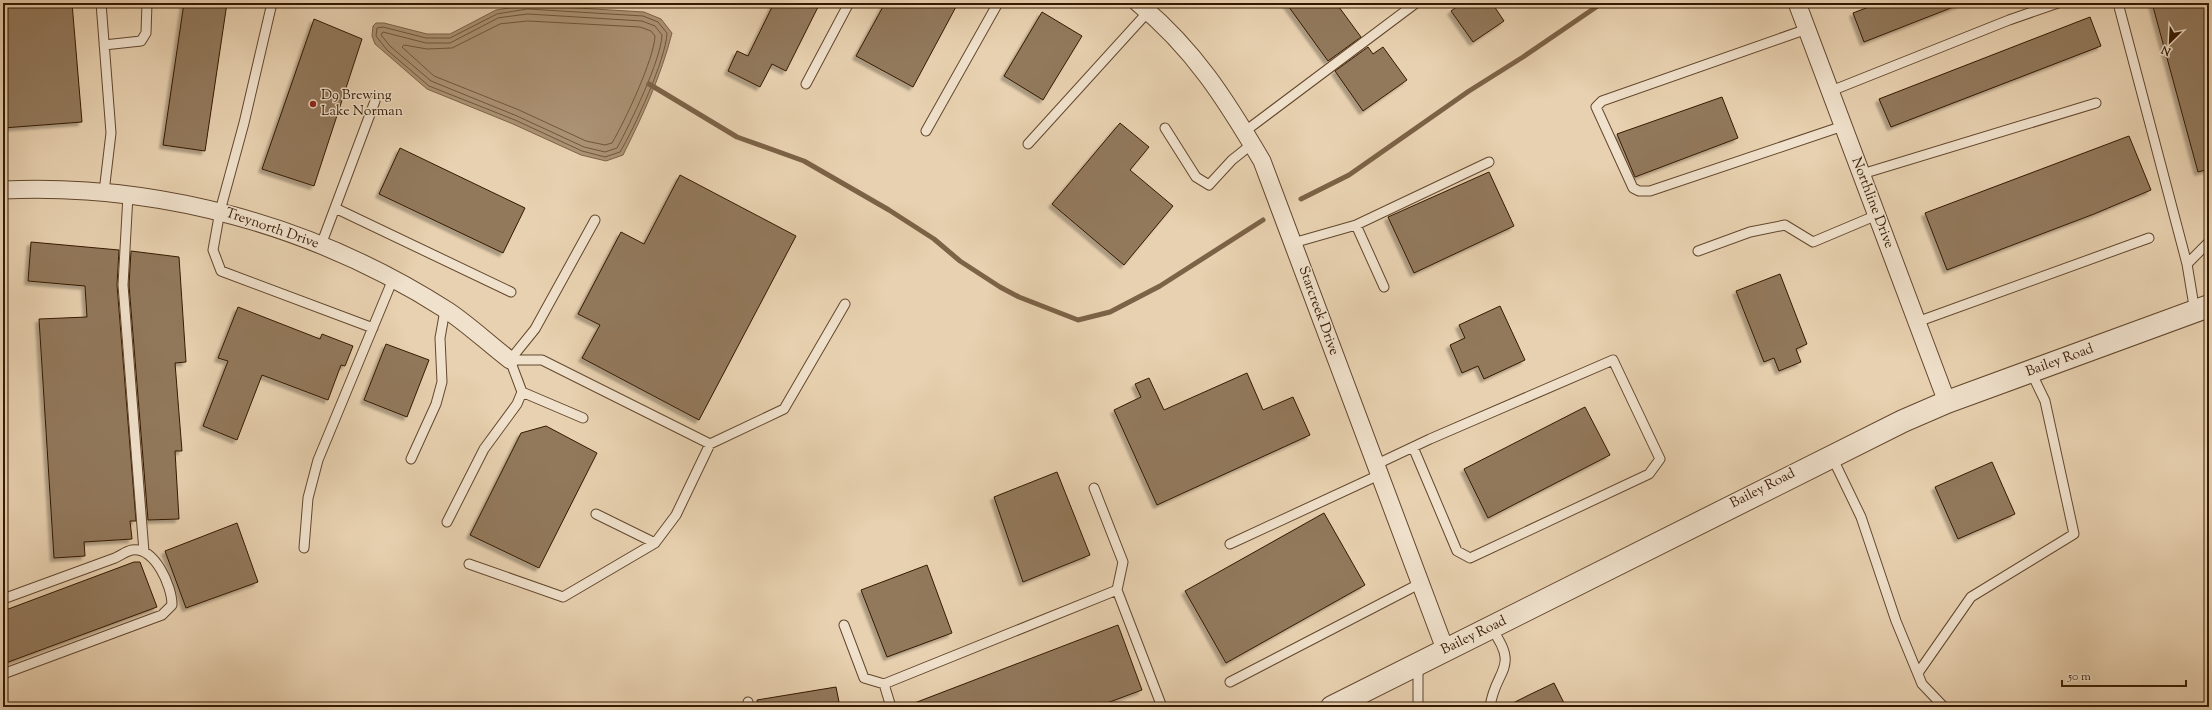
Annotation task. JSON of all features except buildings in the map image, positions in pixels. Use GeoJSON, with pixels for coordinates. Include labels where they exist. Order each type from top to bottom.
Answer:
{"type":"FeatureCollection","features":[{"type":"Feature","properties":{"kind":"street","name":"Northline Drive"},"geometry":{"type":"LineString","coordinates":[[1797,3],[1831,90],[1843,126],[1947,402]]}},
{"type":"Feature","properties":{"kind":"street","name":"Starcreek Drive"},"geometry":{"type":"LineString","coordinates":[[1148,6],[1186,47],[1224,97],[1262,161],[1445,649]]}},
{"type":"Feature","properties":{"kind":"street","name":"Treynorth Drive"},"geometry":{"type":"LineString","coordinates":[[3,190],[42,188],[104,192],[170,200],[220,211],[321,245],[393,279],[445,310],[510,360]]}},
{"type":"Feature","properties":{"kind":"street","name":"Bailey Road"},"geometry":{"type":"LineString","coordinates":[[1332,707],[1831,455],[1903,421],[1947,402],[2202,309]]}},
{"type":"Feature","properties":{"kind":"lane"},"geometry":{"type":"LineString","coordinates":[[101,3],[111,133],[104,192]]}},
{"type":"Feature","properties":{"kind":"lane"},"geometry":{"type":"LineString","coordinates":[[104,45],[141,41],[146,33],[147,3]]}},
{"type":"Feature","properties":{"kind":"lane"},"geometry":{"type":"LineString","coordinates":[[272,3],[244,123],[220,211],[213,250],[222,271],[373,328]]}},
{"type":"Feature","properties":{"kind":"lane"},"geometry":{"type":"LineString","coordinates":[[806,84],[849,3]]}},
{"type":"Feature","properties":{"kind":"lane"},"geometry":{"type":"LineString","coordinates":[[926,131],[998,3]]}},
{"type":"Feature","properties":{"kind":"lane"},"geometry":{"type":"LineString","coordinates":[[1165,128],[1196,177],[1209,185],[1232,160],[1248,138],[1416,3]]}},
{"type":"Feature","properties":{"kind":"lane"},"geometry":{"type":"LineString","coordinates":[[1831,90],[2009,20],[2058,3]]}},
{"type":"Feature","properties":{"kind":"lane"},"geometry":{"type":"LineString","coordinates":[[2118,3],[2187,264],[2202,309]]}},
{"type":"Feature","properties":{"kind":"lane"},"geometry":{"type":"LineString","coordinates":[[1028,144],[1148,6]]}},
{"type":"Feature","properties":{"kind":"lane"},"geometry":{"type":"LineString","coordinates":[[1807,29],[1602,101],[1596,107],[1633,188],[1639,191],[1650,191],[1843,126]]}},
{"type":"Feature","properties":{"kind":"lane"},"geometry":{"type":"LineString","coordinates":[[321,245],[375,101]]}},
{"type":"Feature","properties":{"kind":"lane"},"geometry":{"type":"LineString","coordinates":[[1862,174],[2096,102]]}},
{"type":"Feature","properties":{"kind":"lane"},"geometry":{"type":"LineString","coordinates":[[1293,243],[1356,225],[1488,162]]}},
{"type":"Feature","properties":{"kind":"lane"},"geometry":{"type":"LineString","coordinates":[[128,195],[124,285],[144,552]]}},
{"type":"Feature","properties":{"kind":"lane"},"geometry":{"type":"LineString","coordinates":[[335,208],[511,292]]}},
{"type":"Feature","properties":{"kind":"lane"},"geometry":{"type":"LineString","coordinates":[[1698,252],[1750,232],[1785,225],[1813,242],[1877,215]]}},
{"type":"Feature","properties":{"kind":"lane"},"geometry":{"type":"LineString","coordinates":[[510,360],[534,329],[595,220]]}},
{"type":"Feature","properties":{"kind":"lane"},"geometry":{"type":"LineString","coordinates":[[1356,225],[1384,287]]}},
{"type":"Feature","properties":{"kind":"lane"},"geometry":{"type":"LineString","coordinates":[[1917,322],[2149,238]]}},
{"type":"Feature","properties":{"kind":"lane"},"geometry":{"type":"LineString","coordinates":[[2187,264],[2209,242]]}},
{"type":"Feature","properties":{"kind":"lane"},"geometry":{"type":"LineString","coordinates":[[304,548],[308,498],[318,460],[393,279]]}},
{"type":"Feature","properties":{"kind":"lane"},"geometry":{"type":"LineString","coordinates":[[470,564],[563,597],[655,543],[676,515],[710,444],[784,410],[845,304]]}},
{"type":"Feature","properties":{"kind":"lane"},"geometry":{"type":"LineString","coordinates":[[411,459],[436,404],[442,382],[440,338],[445,310]]}},
{"type":"Feature","properties":{"kind":"lane"},"geometry":{"type":"LineString","coordinates":[[447,522],[484,449],[517,404],[522,392],[510,360]]}},
{"type":"Feature","properties":{"kind":"lane"},"geometry":{"type":"LineString","coordinates":[[510,360],[542,360],[710,444]]}},
{"type":"Feature","properties":{"kind":"lane"},"geometry":{"type":"LineString","coordinates":[[1230,544],[1377,470],[1413,447],[1613,360],[1660,459],[1648,474],[1470,558],[1457,551],[1413,447]]}},
{"type":"Feature","properties":{"kind":"lane"},"geometry":{"type":"LineString","coordinates":[[1918,674],[1970,597],[2074,534],[2045,401],[2031,372]]}},
{"type":"Feature","properties":{"kind":"lane"},"geometry":{"type":"LineString","coordinates":[[522,392],[582,418]]}},
{"type":"Feature","properties":{"kind":"lane"},"geometry":{"type":"LineString","coordinates":[[1831,455],[1861,516],[1896,620],[1922,684],[1944,707]]}},
{"type":"Feature","properties":{"kind":"lane"},"geometry":{"type":"LineString","coordinates":[[1094,488],[1123,562],[1117,590],[1162,707]]}},
{"type":"Feature","properties":{"kind":"lane"},"geometry":{"type":"LineString","coordinates":[[596,514],[655,543]]}},
{"type":"Feature","properties":{"kind":"lane"},"geometry":{"type":"LineString","coordinates":[[3,599],[115,558],[132,550],[144,552],[155,559],[172,594],[172,605],[162,615],[3,674]]}},
{"type":"Feature","properties":{"kind":"lane"},"geometry":{"type":"LineString","coordinates":[[1230,682],[1420,584]]}},
{"type":"Feature","properties":{"kind":"lane"},"geometry":{"type":"LineString","coordinates":[[844,625],[864,678],[884,684],[1117,590]]}},
{"type":"Feature","properties":{"kind":"lane"},"geometry":{"type":"LineString","coordinates":[[1490,707],[1505,665],[1506,655],[1503,644],[1491,628]]}},
{"type":"Feature","properties":{"kind":"lane"},"geometry":{"type":"LineString","coordinates":[[1418,664],[1418,707]]}},
{"type":"Feature","properties":{"kind":"lane"},"geometry":{"type":"LineString","coordinates":[[884,684],[891,707]]}},
{"type":"Feature","properties":{"kind":"water"},"geometry":{"type":"Polygon","coordinates":[[[528,5],[644,12],[661,19],[672,33],[663,65],[651,95],[623,155],[606,161],[581,155],[513,124],[427,89],[375,44],[372,36],[373,26],[376,23],[384,23],[427,34],[450,34],[496,10],[528,5]]]}},
{"type":"Feature","properties":{"kind":"waterway"},"geometry":{"type":"LineString","coordinates":[[1301,199],[1349,175],[1469,91],[1523,57],[1602,3]]}},
{"type":"Feature","properties":{"kind":"waterway"},"geometry":{"type":"LineString","coordinates":[[649,84],[737,137],[804,161],[889,210],[934,239],[960,261],[1000,287],[1019,297],[1078,320],[1110,312],[1160,286],[1263,220]]}},
{"type":"Feature","properties":{"kind":"place","name":"D9 Brewing Lake Norman"},"geometry":{"type":"Point","coordinates":[313,104]}}]}
